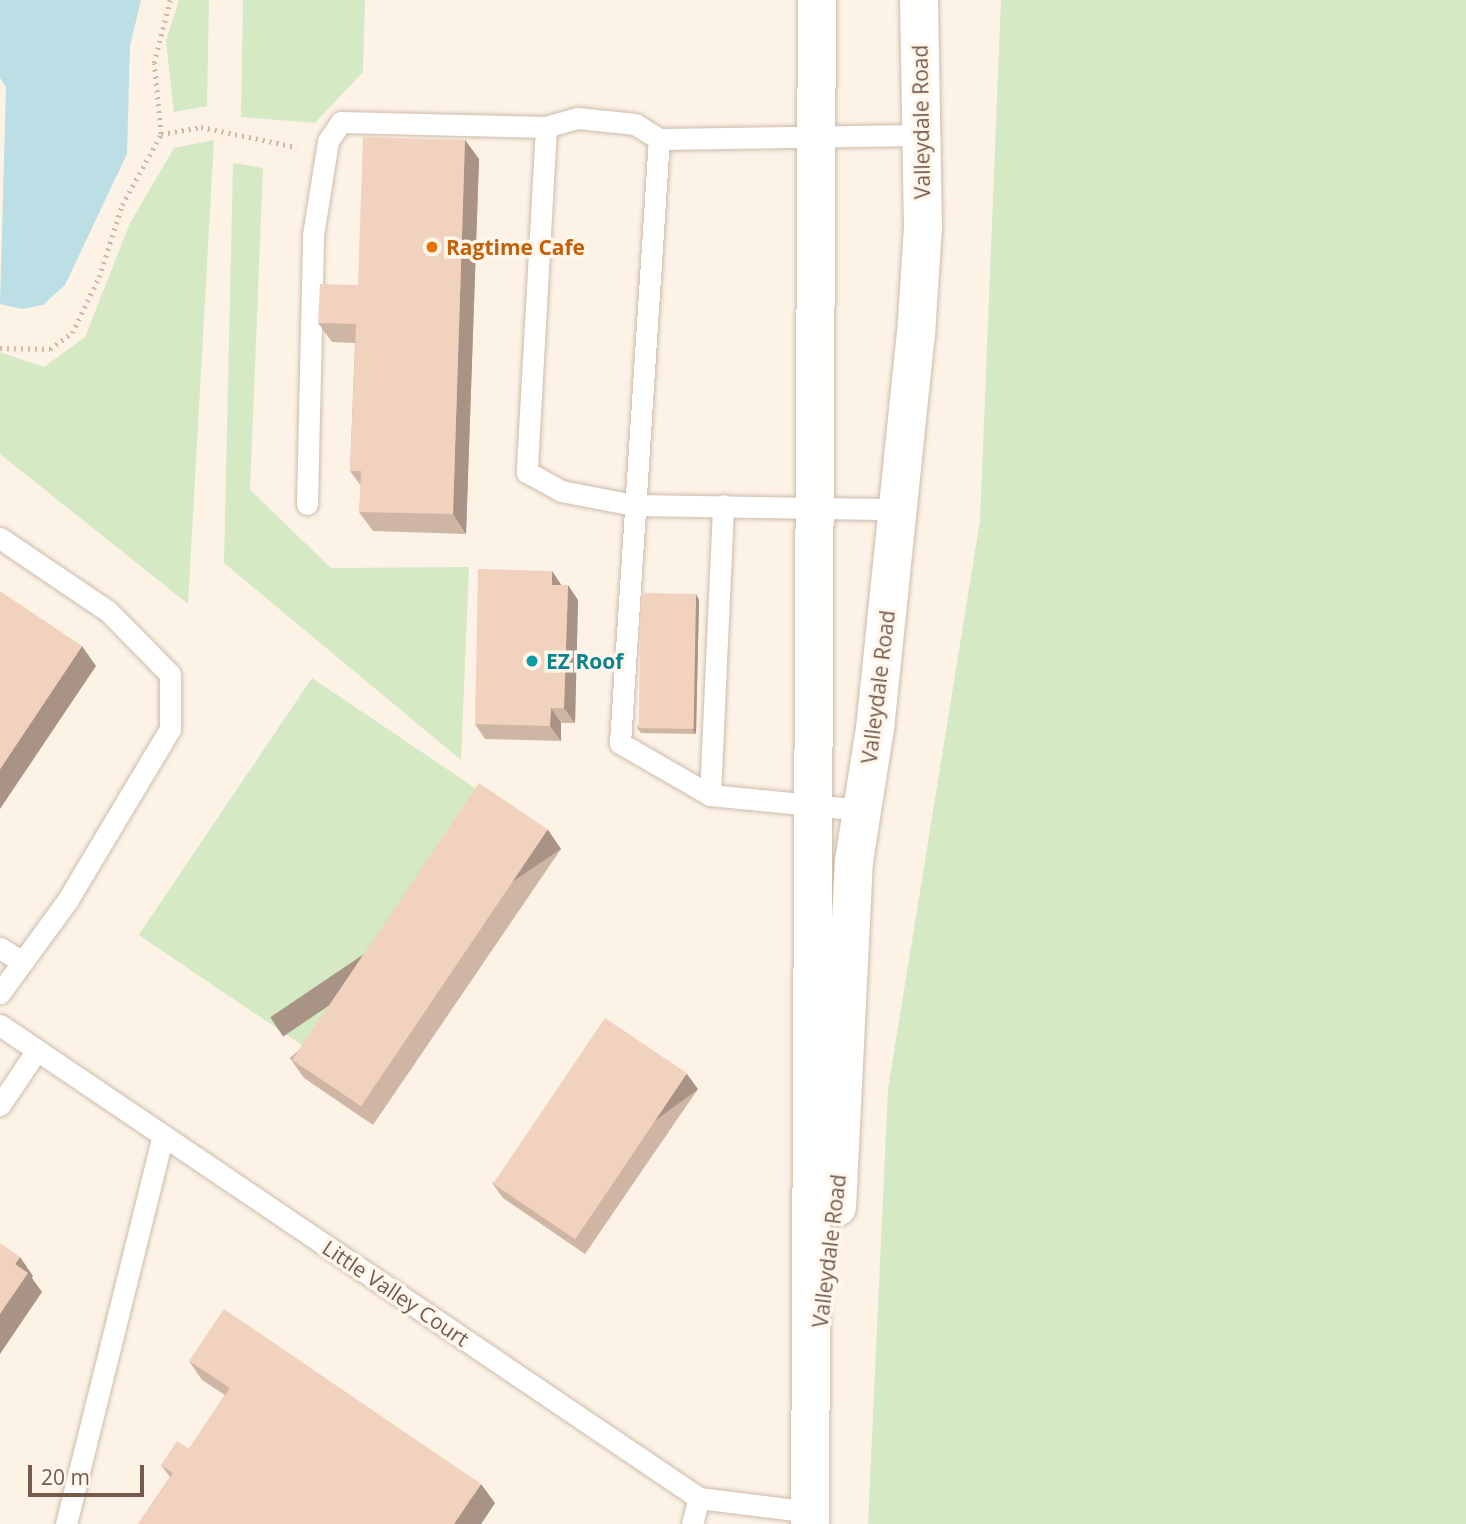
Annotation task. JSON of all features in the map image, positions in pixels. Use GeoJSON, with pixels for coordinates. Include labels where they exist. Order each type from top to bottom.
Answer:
{"type":"FeatureCollection","features":[{"type":"Feature","properties":{"kind":"main road","name":"Valleydale Road"},"geometry":{"type":"LineString","coordinates":[[811,1518],[814,1372],[813,805],[820,134],[817,0]]}},
{"type":"Feature","properties":{"kind":"main road","name":"Valleydale Road"},"geometry":{"type":"LineString","coordinates":[[814,1372],[837,1213],[846,946],[916,335],[922,135],[919,0]]}},
{"type":"Feature","properties":{"kind":"lane"},"geometry":{"type":"LineString","coordinates":[[307,504],[313,235],[325,154],[341,122],[546,127],[577,118],[635,124],[659,139],[820,134],[922,135]]}},
{"type":"Feature","properties":{"kind":"lane"},"geometry":{"type":"LineString","coordinates":[[546,127],[527,472],[561,491],[634,505],[818,505],[897,509]]}},
{"type":"Feature","properties":{"kind":"lane"},"geometry":{"type":"LineString","coordinates":[[659,139],[620,743],[710,795],[862,810]]}},
{"type":"Feature","properties":{"kind":"lane"},"geometry":{"type":"LineString","coordinates":[[710,795],[723,505]]}},
{"type":"Feature","properties":{"kind":"lane"},"geometry":{"type":"LineString","coordinates":[[0,538],[108,611],[170,674],[170,729],[67,901],[0,993]]}},
{"type":"Feature","properties":{"kind":"lane"},"geometry":{"type":"LineString","coordinates":[[0,948],[22,962]]}},
{"type":"Feature","properties":{"kind":"lane","name":"Little Valley Court"},"geometry":{"type":"LineString","coordinates":[[0,1025],[699,1498],[811,1518]]}},
{"type":"Feature","properties":{"kind":"lane"},"geometry":{"type":"LineString","coordinates":[[0,1105],[37,1050]]}},
{"type":"Feature","properties":{"kind":"lane"},"geometry":{"type":"LineString","coordinates":[[66,1524],[163,1136]]}},
{"type":"Feature","properties":{"kind":"lane"},"geometry":{"type":"LineString","coordinates":[[692,1524],[699,1498]]}},
{"type":"Feature","properties":{"kind":"path"},"geometry":{"type":"LineString","coordinates":[[0,348],[50,349],[72,333],[122,205],[161,134],[154,63],[170,0]]}},
{"type":"Feature","properties":{"kind":"path"},"geometry":{"type":"LineString","coordinates":[[161,134],[226,130],[325,154]]}},
{"type":"Feature","properties":{"kind":"green space"},"geometry":{"type":"Polygon","coordinates":[[[179,0],[209,0],[207,106],[174,112],[166,41],[179,0]]]}},
{"type":"Feature","properties":{"kind":"green space"},"geometry":{"type":"Polygon","coordinates":[[[243,0],[365,0],[363,72],[315,123],[241,117],[243,0]]]}},
{"type":"Feature","properties":{"kind":"green space"},"geometry":{"type":"Polygon","coordinates":[[[1001,0],[1466,0],[1466,1524],[868,1524],[888,1089],[980,521],[1001,0]]]}},
{"type":"Feature","properties":{"kind":"green space"},"geometry":{"type":"Polygon","coordinates":[[[214,140],[188,604],[0,454],[0,352],[44,367],[85,337],[130,223],[174,148],[214,140]]]}},
{"type":"Feature","properties":{"kind":"green space"},"geometry":{"type":"Polygon","coordinates":[[[233,163],[263,168],[250,490],[331,568],[469,567],[461,760],[224,563],[233,163]]]}},
{"type":"Feature","properties":{"kind":"green space"},"geometry":{"type":"Polygon","coordinates":[[[312,678],[487,796],[314,1053],[139,935],[312,678]]]}},
{"type":"Feature","properties":{"kind":"water"},"geometry":{"type":"Polygon","coordinates":[[[0,0],[141,0],[130,46],[127,154],[65,285],[43,305],[22,309],[0,304],[6,87],[0,78],[0,0]]]}},
{"type":"Feature","properties":{"kind":"building"},"geometry":{"type":"Polygon","coordinates":[[[363,137],[465,140],[453,514],[359,512],[361,471],[350,471],[356,324],[318,323],[320,284],[358,285],[363,137]]]}},
{"type":"Feature","properties":{"kind":"building","name":"EZ Roof"},"geometry":{"type":"Polygon","coordinates":[[[478,569],[552,571],[552,585],[568,585],[564,708],[551,708],[550,726],[475,724],[478,569]]]}},
{"type":"Feature","properties":{"kind":"building"},"geometry":{"type":"Polygon","coordinates":[[[0,591],[82,646],[0,769],[0,591]]]}},
{"type":"Feature","properties":{"kind":"building"},"geometry":{"type":"Polygon","coordinates":[[[641,593],[696,594],[694,729],[639,728],[641,593]]]}},
{"type":"Feature","properties":{"kind":"building"},"geometry":{"type":"Polygon","coordinates":[[[479,783],[548,829],[361,1106],[292,1060],[479,783]]]}},
{"type":"Feature","properties":{"kind":"building"},"geometry":{"type":"Polygon","coordinates":[[[605,1018],[687,1073],[575,1239],[493,1184],[605,1018]]]}},
{"type":"Feature","properties":{"kind":"building"},"geometry":{"type":"Polygon","coordinates":[[[0,1243],[20,1257],[15,1264],[28,1273],[0,1314],[0,1243]]]}},
{"type":"Feature","properties":{"kind":"building"},"geometry":{"type":"Polygon","coordinates":[[[224,1309],[481,1484],[454,1524],[138,1524],[173,1473],[161,1465],[177,1441],[189,1449],[230,1388],[189,1361],[224,1309]]]}},
{"type":"Feature","properties":{"kind":"place","name":"Ragtime Cafe"},"geometry":{"type":"Point","coordinates":[432,247]}},
{"type":"Feature","properties":{"kind":"place","name":"EZ Roof"},"geometry":{"type":"Point","coordinates":[532,661]}}]}
